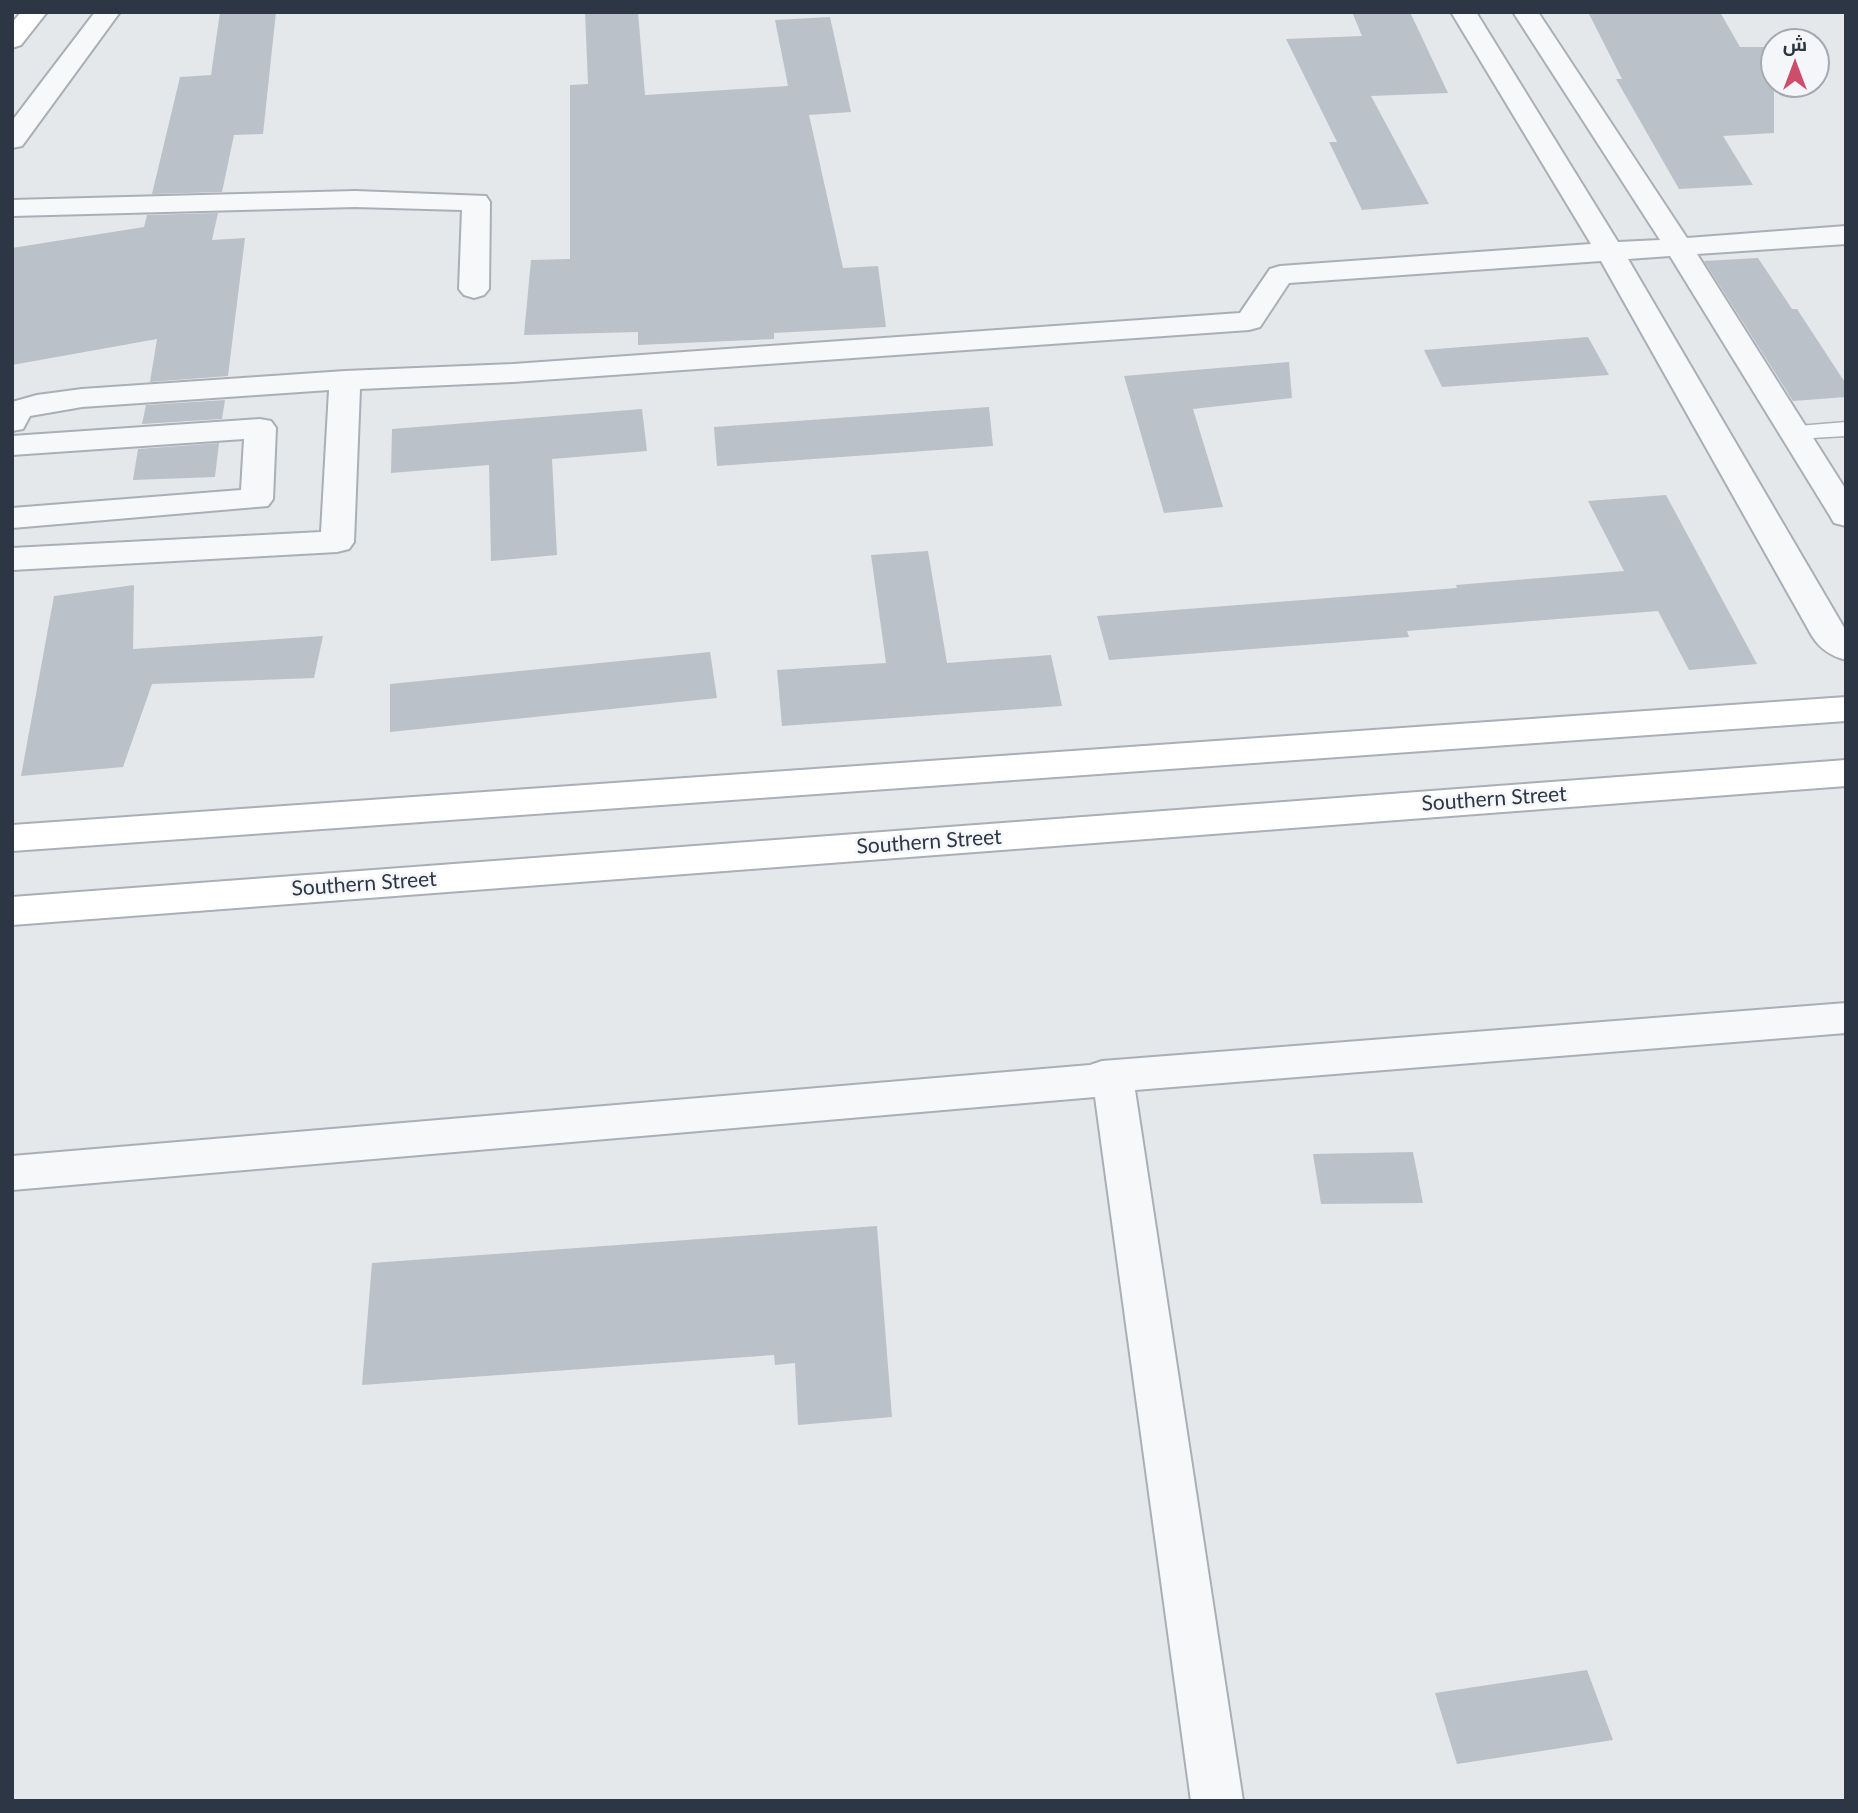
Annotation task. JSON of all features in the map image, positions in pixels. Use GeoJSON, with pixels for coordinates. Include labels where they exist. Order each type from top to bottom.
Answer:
{"type":"FeatureCollection","features":[{"type":"Feature","properties":{"kind":"main road"},"geometry":{"type":"LineString","coordinates":[[12,40],[35,12]]}},
{"type":"Feature","properties":{"kind":"main road"},"geometry":{"type":"LineString","coordinates":[[12,838],[1846,709]]}},
{"type":"Feature","properties":{"kind":"main road","name":"Southern Street"},"geometry":{"type":"LineString","coordinates":[[12,911],[1846,773]]}},
{"type":"Feature","properties":{"kind":"street"},"geometry":{"type":"LineString","coordinates":[[12,141],[108,12]]}},
{"type":"Feature","properties":{"kind":"street"},"geometry":{"type":"LineString","coordinates":[[1463,12],[1610,252],[1829,636],[1846,649]]}},
{"type":"Feature","properties":{"kind":"street"},"geometry":{"type":"LineString","coordinates":[[1525,12],[1678,246],[1846,516]]}},
{"type":"Feature","properties":{"kind":"street"},"geometry":{"type":"LineString","coordinates":[[12,208],[355,199],[476,202],[474,289]]}},
{"type":"Feature","properties":{"kind":"street"},"geometry":{"type":"LineString","coordinates":[[12,422],[17,410],[37,404],[82,398],[345,380],[527,372],[1249,321],[1280,275],[1846,235]]}},
{"type":"Feature","properties":{"kind":"street"},"geometry":{"type":"LineString","coordinates":[[12,559],[337,542],[345,380]]}},
{"type":"Feature","properties":{"kind":"street"},"geometry":{"type":"LineString","coordinates":[[12,446],[260,428],[257,499],[12,518]]}},
{"type":"Feature","properties":{"kind":"street"},"geometry":{"type":"LineString","coordinates":[[1113,1079],[1102,1077],[1846,1017]]}},
{"type":"Feature","properties":{"kind":"street"},"geometry":{"type":"LineString","coordinates":[[12,1174],[1113,1079]]}},
{"type":"Feature","properties":{"kind":"street"},"geometry":{"type":"LineString","coordinates":[[1113,1079],[1217,1801]]}},
{"type":"Feature","properties":{"kind":"lane"},"geometry":{"type":"LineString","coordinates":[[1795,432],[1846,429]]}},
{"type":"Feature","properties":{"kind":"building"},"geometry":{"type":"Polygon","coordinates":[[[220,12],[276,12],[263,134],[234,135],[222,192],[152,194],[180,77],[211,75],[220,12]]]}},
{"type":"Feature","properties":{"kind":"building"},"geometry":{"type":"Polygon","coordinates":[[[585,12],[638,12],[645,95],[788,86],[775,20],[830,17],[851,112],[809,115],[843,268],[878,266],[886,327],[774,333],[774,339],[638,345],[638,332],[524,335],[531,260],[570,259],[570,85],[588,84],[585,12]]]}},
{"type":"Feature","properties":{"kind":"building"},"geometry":{"type":"Polygon","coordinates":[[[1352,12],[1410,12],[1448,93],[1371,96],[1429,204],[1362,210],[1329,142],[1337,142],[1286,39],[1362,36],[1352,12]]]}},
{"type":"Feature","properties":{"kind":"building"},"geometry":{"type":"Polygon","coordinates":[[[1588,12],[1720,12],[1740,47],[1760,47],[1760,98],[1774,98],[1774,133],[1723,136],[1753,185],[1679,189],[1616,79],[1622,79],[1588,12]]]}},
{"type":"Feature","properties":{"kind":"building"},"geometry":{"type":"Polygon","coordinates":[[[218,213],[212,240],[245,238],[228,376],[150,382],[157,339],[12,365],[12,248],[144,227],[147,215],[218,213]]]}},
{"type":"Feature","properties":{"kind":"building"},"geometry":{"type":"Polygon","coordinates":[[[1758,258],[1792,309],[1797,309],[1846,384],[1846,397],[1793,401],[1704,261],[1758,258]]]}},
{"type":"Feature","properties":{"kind":"building"},"geometry":{"type":"Polygon","coordinates":[[[1588,337],[1609,375],[1442,387],[1424,350],[1588,337]]]}},
{"type":"Feature","properties":{"kind":"building"},"geometry":{"type":"Polygon","coordinates":[[[1289,362],[1292,398],[1193,409],[1223,507],[1164,513],[1124,376],[1289,362]]]}},
{"type":"Feature","properties":{"kind":"building"},"geometry":{"type":"Polygon","coordinates":[[[225,400],[222,419],[142,424],[146,405],[225,400]]]}},
{"type":"Feature","properties":{"kind":"building"},"geometry":{"type":"Polygon","coordinates":[[[989,407],[993,446],[717,466],[714,427],[989,407]]]}},
{"type":"Feature","properties":{"kind":"building"},"geometry":{"type":"Polygon","coordinates":[[[642,409],[647,451],[552,459],[557,555],[491,561],[489,465],[391,473],[392,429],[642,409]]]}},
{"type":"Feature","properties":{"kind":"building"},"geometry":{"type":"Polygon","coordinates":[[[219,443],[215,477],[133,480],[138,449],[219,443]]]}},
{"type":"Feature","properties":{"kind":"building"},"geometry":{"type":"Polygon","coordinates":[[[1666,495],[1757,664],[1689,670],[1658,611],[1407,631],[1409,637],[1109,660],[1097,616],[1457,588],[1456,585],[1624,571],[1588,501],[1666,495]]]}},
{"type":"Feature","properties":{"kind":"building"},"geometry":{"type":"Polygon","coordinates":[[[928,551],[947,663],[1051,655],[1062,706],[782,726],[777,670],[886,663],[871,555],[928,551]]]}},
{"type":"Feature","properties":{"kind":"building"},"geometry":{"type":"Polygon","coordinates":[[[134,585],[133,649],[323,636],[314,678],[152,684],[123,767],[21,776],[54,596],[134,585]]]}},
{"type":"Feature","properties":{"kind":"building"},"geometry":{"type":"Polygon","coordinates":[[[710,652],[717,698],[390,732],[390,684],[710,652]]]}},
{"type":"Feature","properties":{"kind":"building"},"geometry":{"type":"Polygon","coordinates":[[[1413,1152],[1423,1203],[1321,1204],[1313,1154],[1413,1152]]]}},
{"type":"Feature","properties":{"kind":"building"},"geometry":{"type":"Polygon","coordinates":[[[877,1226],[892,1417],[798,1425],[795,1363],[775,1365],[774,1355],[362,1385],[372,1263],[877,1226]]]}},
{"type":"Feature","properties":{"kind":"building"},"geometry":{"type":"Polygon","coordinates":[[[1587,1670],[1613,1740],[1457,1764],[1435,1693],[1587,1670]]]}}]}
